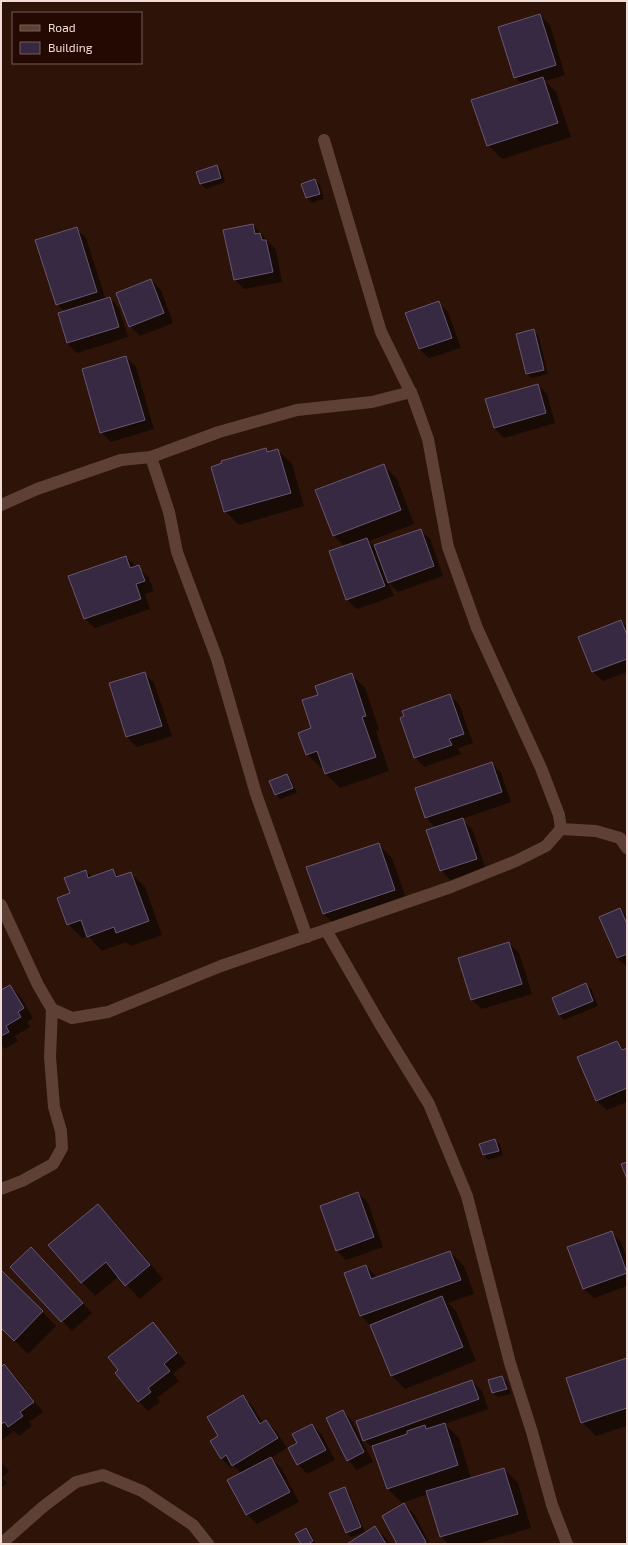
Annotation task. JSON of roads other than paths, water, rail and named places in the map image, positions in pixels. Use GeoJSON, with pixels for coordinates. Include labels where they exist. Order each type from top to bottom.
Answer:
{"type":"FeatureCollection","features":[{"type":"Feature","properties":{"kind":"street"},"geometry":{"type":"LineString","coordinates":[[52,1009],[72,1018],[108,1012],[221,966],[444,890],[516,861],[546,846],[561,829],[559,815],[541,768],[477,628],[448,547],[428,439],[411,392],[381,332],[324,140]]}},
{"type":"Feature","properties":{"kind":"street"},"geometry":{"type":"LineString","coordinates":[[1,505],[37,489],[121,460],[151,457],[219,432],[298,410],[372,402],[411,392]]}},
{"type":"Feature","properties":{"kind":"street"},"geometry":{"type":"LineString","coordinates":[[151,457],[169,512],[177,552],[217,658],[256,794],[307,937]]}},
{"type":"Feature","properties":{"kind":"street"},"geometry":{"type":"LineString","coordinates":[[561,829],[596,831],[620,838],[627,848]]}},
{"type":"Feature","properties":{"kind":"street"},"geometry":{"type":"LineString","coordinates":[[1,905],[38,985],[52,1009],[50,1057],[54,1107],[61,1130],[62,1148],[53,1164],[22,1181],[1,1189]]}},
{"type":"Feature","properties":{"kind":"street"},"geometry":{"type":"LineString","coordinates":[[326,930],[380,1024],[429,1104],[467,1196],[510,1363],[532,1432],[552,1505],[567,1544]]}},
{"type":"Feature","properties":{"kind":"street"},"geometry":{"type":"LineString","coordinates":[[1,1544],[44,1506],[76,1482],[103,1475],[142,1491],[193,1525],[208,1544]]}}]}
